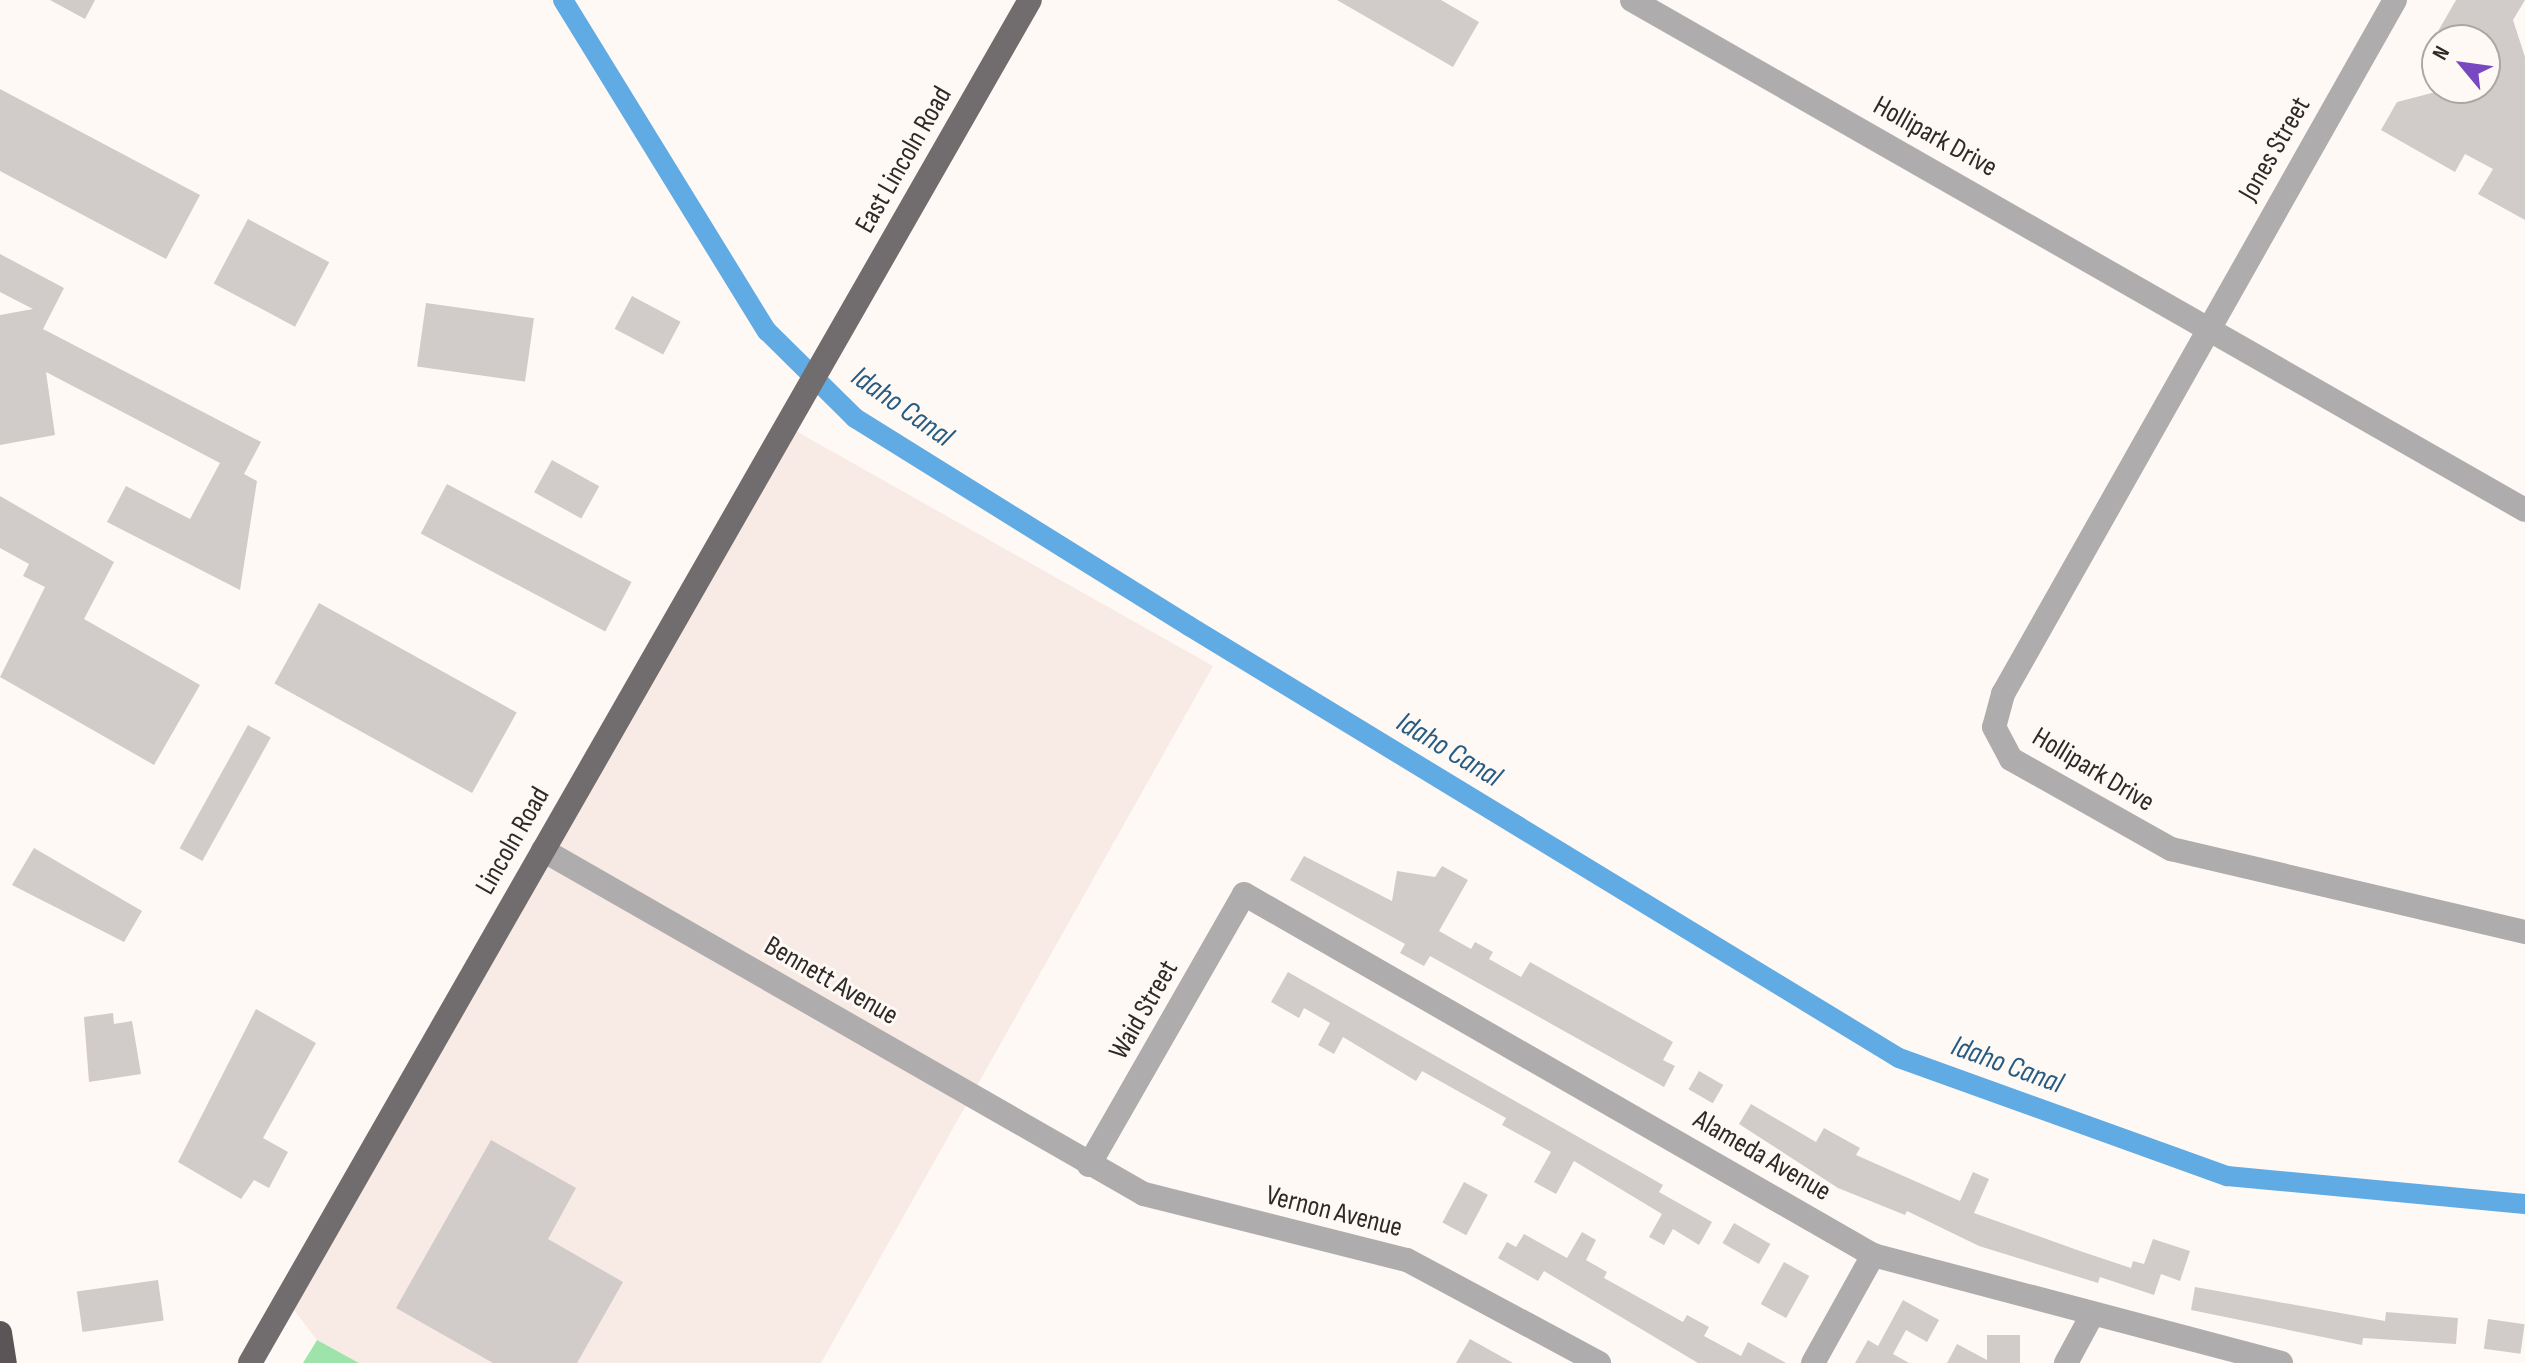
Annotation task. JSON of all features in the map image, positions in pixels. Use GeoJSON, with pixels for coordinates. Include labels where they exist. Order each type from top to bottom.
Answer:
{"type":"FeatureCollection","features":[{"type":"Feature","properties":{"kind":"highway"},"geometry":{"type":"LineString","coordinates":[[0,1333],[5,1363]]}},
{"type":"Feature","properties":{"kind":"main road","name":"East Lincoln Road"},"geometry":{"type":"LineString","coordinates":[[831,349],[1030,0]]}},
{"type":"Feature","properties":{"kind":"main road","name":"Lincoln Road"},"geometry":{"type":"LineString","coordinates":[[250,1363],[831,349]]}},
{"type":"Feature","properties":{"kind":"street","name":"Hollipark Drive"},"geometry":{"type":"LineString","coordinates":[[1632,0],[2525,510]]}},
{"type":"Feature","properties":{"kind":"street","name":"Jones Street"},"geometry":{"type":"LineString","coordinates":[[2207,328],[2395,0]]}},
{"type":"Feature","properties":{"kind":"street","name":"Hollipark Drive"},"geometry":{"type":"LineString","coordinates":[[2207,328],[1996,708],[1999,742],[2011,759],[2171,849],[2525,932]]}},
{"type":"Feature","properties":{"kind":"street","name":"Bennett Avenue"},"geometry":{"type":"LineString","coordinates":[[543,850],[1089,1165]]}},
{"type":"Feature","properties":{"kind":"street","name":"Waid Street"},"geometry":{"type":"LineString","coordinates":[[1089,1165],[1244,894],[1254,900]]}},
{"type":"Feature","properties":{"kind":"street","name":"Alameda Avenue"},"geometry":{"type":"LineString","coordinates":[[1254,900],[1873,1255],[2091,1317],[2281,1363]]}},
{"type":"Feature","properties":{"kind":"street","name":"Vernon Avenue"},"geometry":{"type":"LineString","coordinates":[[1089,1165],[1188,1209],[1351,1242],[1407,1260],[1599,1363]]}},
{"type":"Feature","properties":{"kind":"street"},"geometry":{"type":"LineString","coordinates":[[1813,1363],[1873,1255]]}},
{"type":"Feature","properties":{"kind":"street"},"geometry":{"type":"LineString","coordinates":[[2066,1363],[2091,1317]]}},
{"type":"Feature","properties":{"kind":"shaded area"},"geometry":{"type":"Polygon","coordinates":[[[787,426],[1213,666],[821,1363],[359,1363],[317,1340],[284,1297],[787,426]]]}},
{"type":"Feature","properties":{"kind":"green space"},"geometry":{"type":"Polygon","coordinates":[[[317,1340],[359,1363],[303,1363],[317,1340]]]}},
{"type":"Feature","properties":{"kind":"building"},"geometry":{"type":"Polygon","coordinates":[[[50,0],[95,0],[85,19],[50,0]]]}},
{"type":"Feature","properties":{"kind":"building"},"geometry":{"type":"Polygon","coordinates":[[[1337,0],[1441,0],[1479,22],[1453,67],[1337,0]]]}},
{"type":"Feature","properties":{"kind":"building"},"geometry":{"type":"Polygon","coordinates":[[[2456,0],[2525,0],[2513,20],[2525,57],[2525,220],[2478,194],[2493,169],[2465,154],[2455,172],[2381,130],[2397,102],[2421,96],[2421,104],[2501,104],[2501,24],[2442,24],[2456,0]]]}},
{"type":"Feature","properties":{"kind":"building"},"geometry":{"type":"Polygon","coordinates":[[[0,89],[200,195],[166,259],[0,171],[0,89]]]}},
{"type":"Feature","properties":{"kind":"building"},"geometry":{"type":"Polygon","coordinates":[[[248,219],[329,262],[295,327],[214,283],[248,219]]]}},
{"type":"Feature","properties":{"kind":"building"},"geometry":{"type":"Polygon","coordinates":[[[0,254],[64,288],[43,329],[261,442],[244,474],[257,481],[240,590],[107,522],[126,486],[190,519],[220,463],[46,372],[55,435],[0,445],[0,315],[33,309],[0,292],[0,254]]]}},
{"type":"Feature","properties":{"kind":"building"},"geometry":{"type":"Polygon","coordinates":[[[632,296],[681,322],[663,354],[615,329],[632,296]]]}},
{"type":"Feature","properties":{"kind":"building"},"geometry":{"type":"Polygon","coordinates":[[[426,303],[534,318],[525,382],[417,366],[426,303]]]}},
{"type":"Feature","properties":{"kind":"building"},"geometry":{"type":"Polygon","coordinates":[[[552,460],[599,486],[581,519],[534,492],[552,460]]]}},
{"type":"Feature","properties":{"kind":"building"},"geometry":{"type":"Polygon","coordinates":[[[447,484],[632,582],[605,632],[421,533],[447,484]]]}},
{"type":"Feature","properties":{"kind":"building"},"geometry":{"type":"Polygon","coordinates":[[[0,496],[114,562],[84,619],[200,685],[154,765],[0,677],[45,587],[23,576],[29,564],[0,548],[0,496]]]}},
{"type":"Feature","properties":{"kind":"building"},"geometry":{"type":"Polygon","coordinates":[[[319,603],[517,713],[472,793],[274,683],[319,603]]]}},
{"type":"Feature","properties":{"kind":"building"},"geometry":{"type":"Polygon","coordinates":[[[248,725],[271,738],[202,861],[180,848],[248,725]]]}},
{"type":"Feature","properties":{"kind":"building"},"geometry":{"type":"Polygon","coordinates":[[[34,848],[142,911],[124,942],[12,885],[34,848]]]}},
{"type":"Feature","properties":{"kind":"building"},"geometry":{"type":"Polygon","coordinates":[[[1304,856],[1392,901],[1397,871],[1435,877],[1442,866],[1468,880],[1439,931],[1471,949],[1475,942],[1493,952],[1489,959],[1521,977],[1530,962],[1673,1042],[1663,1060],[1675,1066],[1664,1087],[1430,956],[1424,966],[1400,953],[1405,944],[1290,880],[1304,856]]]}},
{"type":"Feature","properties":{"kind":"building"},"geometry":{"type":"Polygon","coordinates":[[[1288,972],[1663,1185],[1659,1192],[1712,1222],[1699,1245],[1673,1229],[1664,1245],[1649,1237],[1662,1214],[1574,1161],[1556,1194],[1534,1182],[1551,1152],[1502,1125],[1506,1118],[1422,1071],[1416,1081],[1343,1037],[1334,1054],[1318,1045],[1330,1023],[1304,1008],[1299,1018],[1271,1002],[1288,972]]]}},
{"type":"Feature","properties":{"kind":"building"},"geometry":{"type":"Polygon","coordinates":[[[256,1009],[316,1043],[263,1138],[288,1152],[269,1188],[254,1180],[241,1199],[178,1162],[256,1009]]]}},
{"type":"Feature","properties":{"kind":"building"},"geometry":{"type":"Polygon","coordinates":[[[113,1013],[114,1024],[132,1021],[141,1074],[89,1082],[84,1017],[113,1013]]]}},
{"type":"Feature","properties":{"kind":"building"},"geometry":{"type":"Polygon","coordinates":[[[1699,1071],[1723,1085],[1713,1103],[1688,1089],[1699,1071]]]}},
{"type":"Feature","properties":{"kind":"building"},"geometry":{"type":"Polygon","coordinates":[[[1751,1104],[1816,1142],[1824,1128],[1860,1148],[1856,1155],[1960,1201],[1973,1172],[1989,1179],[1974,1213],[2080,1251],[2131,1268],[2133,1261],[2144,1264],[2153,1239],[2190,1251],[2180,1281],[2161,1274],[2154,1295],[2100,1277],[2098,1283],[1979,1246],[1907,1211],[1905,1215],[1838,1188],[1739,1124],[1751,1104]]]}},
{"type":"Feature","properties":{"kind":"building"},"geometry":{"type":"Polygon","coordinates":[[[491,1140],[576,1188],[548,1239],[623,1282],[577,1363],[493,1363],[396,1308],[491,1140]]]}},
{"type":"Feature","properties":{"kind":"building"},"geometry":{"type":"Polygon","coordinates":[[[1464,1182],[1488,1195],[1466,1235],[1442,1223],[1464,1182]]]}},
{"type":"Feature","properties":{"kind":"building"},"geometry":{"type":"Polygon","coordinates":[[[1734,1223],[1770,1244],[1759,1264],[1722,1243],[1734,1223]]]}},
{"type":"Feature","properties":{"kind":"building"},"geometry":{"type":"Polygon","coordinates":[[[1582,1232],[1596,1240],[1586,1260],[1607,1272],[1604,1278],[1683,1322],[1687,1315],[1709,1327],[1704,1336],[1741,1356],[1748,1342],[1786,1363],[1698,1363],[1544,1271],[1538,1281],[1498,1258],[1507,1242],[1516,1247],[1524,1234],[1567,1258],[1582,1232]]]}},
{"type":"Feature","properties":{"kind":"building"},"geometry":{"type":"Polygon","coordinates":[[[1784,1262],[1809,1276],[1786,1318],[1761,1304],[1784,1262]]]}},
{"type":"Feature","properties":{"kind":"building"},"geometry":{"type":"Polygon","coordinates":[[[158,1280],[164,1321],[83,1332],[77,1291],[158,1280]]]}},
{"type":"Feature","properties":{"kind":"building"},"geometry":{"type":"Polygon","coordinates":[[[2195,1287],[2385,1321],[2386,1312],[2458,1318],[2456,1344],[2363,1338],[2362,1345],[2191,1310],[2195,1287]]]}},
{"type":"Feature","properties":{"kind":"building"},"geometry":{"type":"Polygon","coordinates":[[[1903,1300],[1939,1320],[1927,1342],[1906,1330],[1893,1354],[1909,1363],[1855,1363],[1868,1340],[1878,1346],[1903,1300]]]}},
{"type":"Feature","properties":{"kind":"building"},"geometry":{"type":"Polygon","coordinates":[[[2488,1319],[2525,1324],[2520,1354],[2484,1349],[2488,1319]]]}},
{"type":"Feature","properties":{"kind":"building"},"geometry":{"type":"Polygon","coordinates":[[[1987,1335],[2020,1335],[2020,1363],[1947,1363],[1957,1344],[1987,1360],[1987,1335]]]}},
{"type":"Feature","properties":{"kind":"building"},"geometry":{"type":"Polygon","coordinates":[[[1470,1339],[1513,1363],[1456,1363],[1470,1339]]]}},
{"type":"Feature","properties":{"kind":"waterway","name":"Idaho Canal"},"geometry":{"type":"LineString","coordinates":[[563,0],[767,331],[855,418],[1189,626],[1899,1058],[2227,1176],[2525,1204]]}}]}
